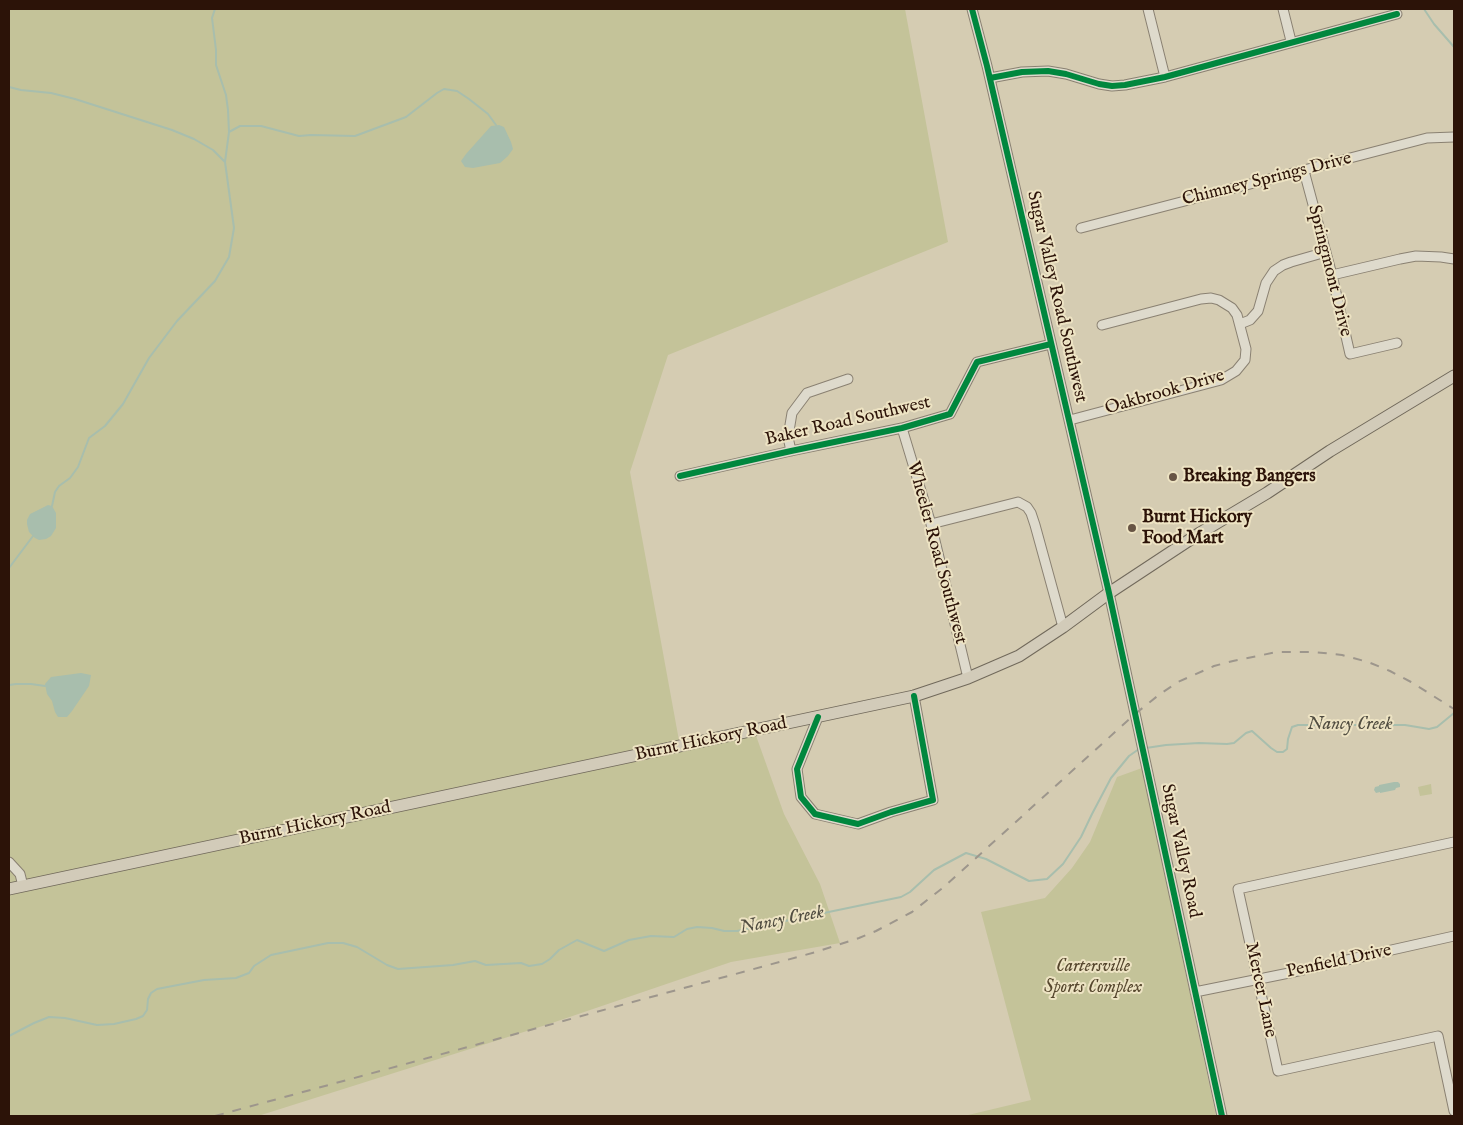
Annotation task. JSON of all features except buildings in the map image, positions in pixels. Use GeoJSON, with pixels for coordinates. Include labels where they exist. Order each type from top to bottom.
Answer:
{"type":"FeatureCollection","features":[{"type":"Feature","properties":{"kind":"main road","name":"Burnt Hickory Road"},"geometry":{"type":"LineString","coordinates":[[9,889],[914,696],[968,678],[1019,656],[1109,593],[1200,533],[1454,376]]}},
{"type":"Feature","properties":{"kind":"street","name":"Sugar Valley Road Southwest"},"geometry":{"type":"LineString","coordinates":[[972,9],[990,78],[1109,593]]}},
{"type":"Feature","properties":{"kind":"street"},"geometry":{"type":"LineString","coordinates":[[1148,9],[1165,77]]}},
{"type":"Feature","properties":{"kind":"street"},"geometry":{"type":"LineString","coordinates":[[1283,9],[1291,41]]}},
{"type":"Feature","properties":{"kind":"street"},"geometry":{"type":"LineString","coordinates":[[990,78],[1022,72],[1048,71],[1066,74],[1098,84],[1125,85],[1165,77],[1291,41],[1397,14]]}},
{"type":"Feature","properties":{"kind":"street","name":"Chimney Springs Drive"},"geometry":{"type":"LineString","coordinates":[[1081,228],[1428,138],[1454,137]]}},
{"type":"Feature","properties":{"kind":"street","name":"Springmont Drive"},"geometry":{"type":"LineString","coordinates":[[1304,171],[1332,275],[1350,354],[1397,343]]}},
{"type":"Feature","properties":{"kind":"street"},"geometry":{"type":"LineString","coordinates":[[1240,324],[1250,320],[1258,311],[1266,283],[1274,271],[1283,265],[1326,252]]}},
{"type":"Feature","properties":{"kind":"street"},"geometry":{"type":"LineString","coordinates":[[1332,275],[1400,258],[1416,256],[1454,259]]}},
{"type":"Feature","properties":{"kind":"street","name":"Oakbrook Drive"},"geometry":{"type":"LineString","coordinates":[[1070,420],[1221,380],[1241,366],[1245,360],[1246,349],[1237,314],[1225,302],[1211,298],[1201,299],[1102,326]]}},
{"type":"Feature","properties":{"kind":"street","name":"Baker Road Southwest"},"geometry":{"type":"LineString","coordinates":[[680,476],[902,428],[950,414],[977,362],[1051,344]]}},
{"type":"Feature","properties":{"kind":"street"},"geometry":{"type":"LineString","coordinates":[[791,451],[788,438],[792,413],[807,393],[848,379]]}},
{"type":"Feature","properties":{"kind":"street","name":"Wheeler Road Southwest"},"geometry":{"type":"LineString","coordinates":[[902,428],[931,524],[968,678]]}},
{"type":"Feature","properties":{"kind":"street"},"geometry":{"type":"LineString","coordinates":[[931,524],[1018,502],[1027,507],[1031,513],[1063,627]]}},
{"type":"Feature","properties":{"kind":"street","name":"Sugar Valley Road"},"geometry":{"type":"LineString","coordinates":[[1109,593],[1222,1116]]}},
{"type":"Feature","properties":{"kind":"street"},"geometry":{"type":"LineString","coordinates":[[818,717],[798,769],[801,797],[815,814],[858,824],[933,800],[914,696]]}},
{"type":"Feature","properties":{"kind":"street","name":"Mercer Lane"},"geometry":{"type":"LineString","coordinates":[[1454,842],[1238,889],[1278,1071],[1438,1036],[1454,1111]]}},
{"type":"Feature","properties":{"kind":"street"},"geometry":{"type":"LineString","coordinates":[[9,862],[20,874],[23,886]]}},
{"type":"Feature","properties":{"kind":"street","name":"Penfield Drive"},"geometry":{"type":"LineString","coordinates":[[1195,992],[1454,936]]}},
{"type":"Feature","properties":{"kind":"green space"},"geometry":{"type":"Polygon","coordinates":[[[9,9],[905,9],[948,242],[668,355],[630,472],[680,746],[754,730],[784,814],[820,884],[840,943],[731,962],[549,1024],[258,1116],[9,1116],[9,9]]]}},
{"type":"Feature","properties":{"kind":"green space","name":"Cartersville Sports Complex"},"geometry":{"type":"Polygon","coordinates":[[[1142,768],[1216,1116],[964,1116],[1031,1100],[981,912],[1045,898],[1072,868],[1090,842],[1117,777],[1142,768]]]}},
{"type":"Feature","properties":{"kind":"green space"},"geometry":{"type":"Polygon","coordinates":[[[1431,784],[1432,794],[1420,796],[1418,787],[1431,784]]]}},
{"type":"Feature","properties":{"kind":"shaded area"},"geometry":{"type":"Polygon","coordinates":[[[499,125],[504,127],[511,142],[513,149],[508,156],[500,163],[473,168],[465,167],[461,161],[466,154],[491,126],[499,125]]]}},
{"type":"Feature","properties":{"kind":"shaded area"},"geometry":{"type":"Polygon","coordinates":[[[48,505],[52,506],[56,513],[56,528],[51,536],[39,540],[29,532],[27,520],[30,514],[48,505]]]}},
{"type":"Feature","properties":{"kind":"shaded area"},"geometry":{"type":"Polygon","coordinates":[[[81,673],[91,675],[89,686],[67,717],[58,717],[47,694],[45,684],[51,677],[81,673]]]}},
{"type":"Feature","properties":{"kind":"shaded area"},"geometry":{"type":"Polygon","coordinates":[[[1398,782],[1400,787],[1380,793],[1376,793],[1374,790],[1379,785],[1398,782]]]}},
{"type":"Feature","properties":{"kind":"waterway"},"geometry":{"type":"LineString","coordinates":[[52,506],[55,492],[59,486],[70,478],[78,467],[89,438],[105,426],[123,404],[149,358],[177,321],[215,281],[229,257],[234,228],[225,162],[229,132],[228,110],[226,95],[216,65],[212,18],[215,9]]}},
{"type":"Feature","properties":{"kind":"waterway"},"geometry":{"type":"LineString","coordinates":[[1424,9],[1454,47]]}},
{"type":"Feature","properties":{"kind":"waterway"},"geometry":{"type":"LineString","coordinates":[[9,87],[51,93],[75,99],[172,130],[194,139],[213,150],[225,162]]}},
{"type":"Feature","properties":{"kind":"waterway"},"geometry":{"type":"LineString","coordinates":[[229,132],[240,126],[261,126],[299,136],[355,136],[406,117],[444,89],[457,91],[469,99],[488,114],[496,125]]}},
{"type":"Feature","properties":{"kind":"waterway"},"geometry":{"type":"LineString","coordinates":[[9,568],[33,536]]}},
{"type":"Feature","properties":{"kind":"waterway"},"geometry":{"type":"LineString","coordinates":[[9,685],[31,684],[45,686]]}},
{"type":"Feature","properties":{"kind":"waterway","name":"Nancy Creek"},"geometry":{"type":"LineString","coordinates":[[1146,748],[1199,743],[1234,743],[1246,733],[1252,731],[1271,748],[1277,752],[1283,752],[1287,749],[1292,727],[1298,725],[1405,725],[1429,729],[1437,727],[1454,713]]}},
{"type":"Feature","properties":{"kind":"waterway","name":"Nancy Creek"},"geometry":{"type":"LineString","coordinates":[[9,1036],[49,1017],[65,1018],[97,1025],[114,1024],[136,1019],[143,1016],[147,1010],[148,999],[151,993],[157,989],[204,980],[236,978],[249,973],[254,966],[271,955],[328,943],[343,943],[357,947],[387,965],[398,969],[453,965],[475,961],[486,965],[521,963],[529,966],[542,964],[559,950],[577,940],[604,951],[629,940],[651,936],[674,937],[687,929],[697,927],[737,931],[901,897],[910,892],[934,870],[966,853],[986,859],[1029,881],[1047,879],[1063,864],[1081,837],[1111,778],[1129,756],[1139,749]]}},
{"type":"Feature","properties":{"kind":"railway"},"geometry":{"type":"LineString","coordinates":[[215,1116],[816,952],[876,931],[912,912],[945,886],[1135,714],[1160,694],[1178,682],[1214,666],[1277,652],[1314,652],[1342,655],[1368,662],[1390,671],[1454,709]]}},
{"type":"Feature","properties":{"kind":"cycle path"},"geometry":{"type":"LineString","coordinates":[[972,9],[987,66],[1109,593],[1222,1116]]}},
{"type":"Feature","properties":{"kind":"cycle path"},"geometry":{"type":"LineString","coordinates":[[990,78],[1022,72],[1048,71],[1066,74],[1099,84],[1125,85],[1165,77],[1397,14]]}},
{"type":"Feature","properties":{"kind":"cycle path"},"geometry":{"type":"LineString","coordinates":[[680,476],[902,428],[950,414],[977,362],[1051,344]]}},
{"type":"Feature","properties":{"kind":"cycle path"},"geometry":{"type":"LineString","coordinates":[[818,717],[797,769],[801,797],[815,814],[858,824],[933,800],[914,696]]}},
{"type":"Feature","properties":{"kind":"place","name":"Breaking Bangers"},"geometry":{"type":"Point","coordinates":[1173,477]}},
{"type":"Feature","properties":{"kind":"place","name":"Burnt Hickory Food Mart"},"geometry":{"type":"Point","coordinates":[1132,528]}}]}
